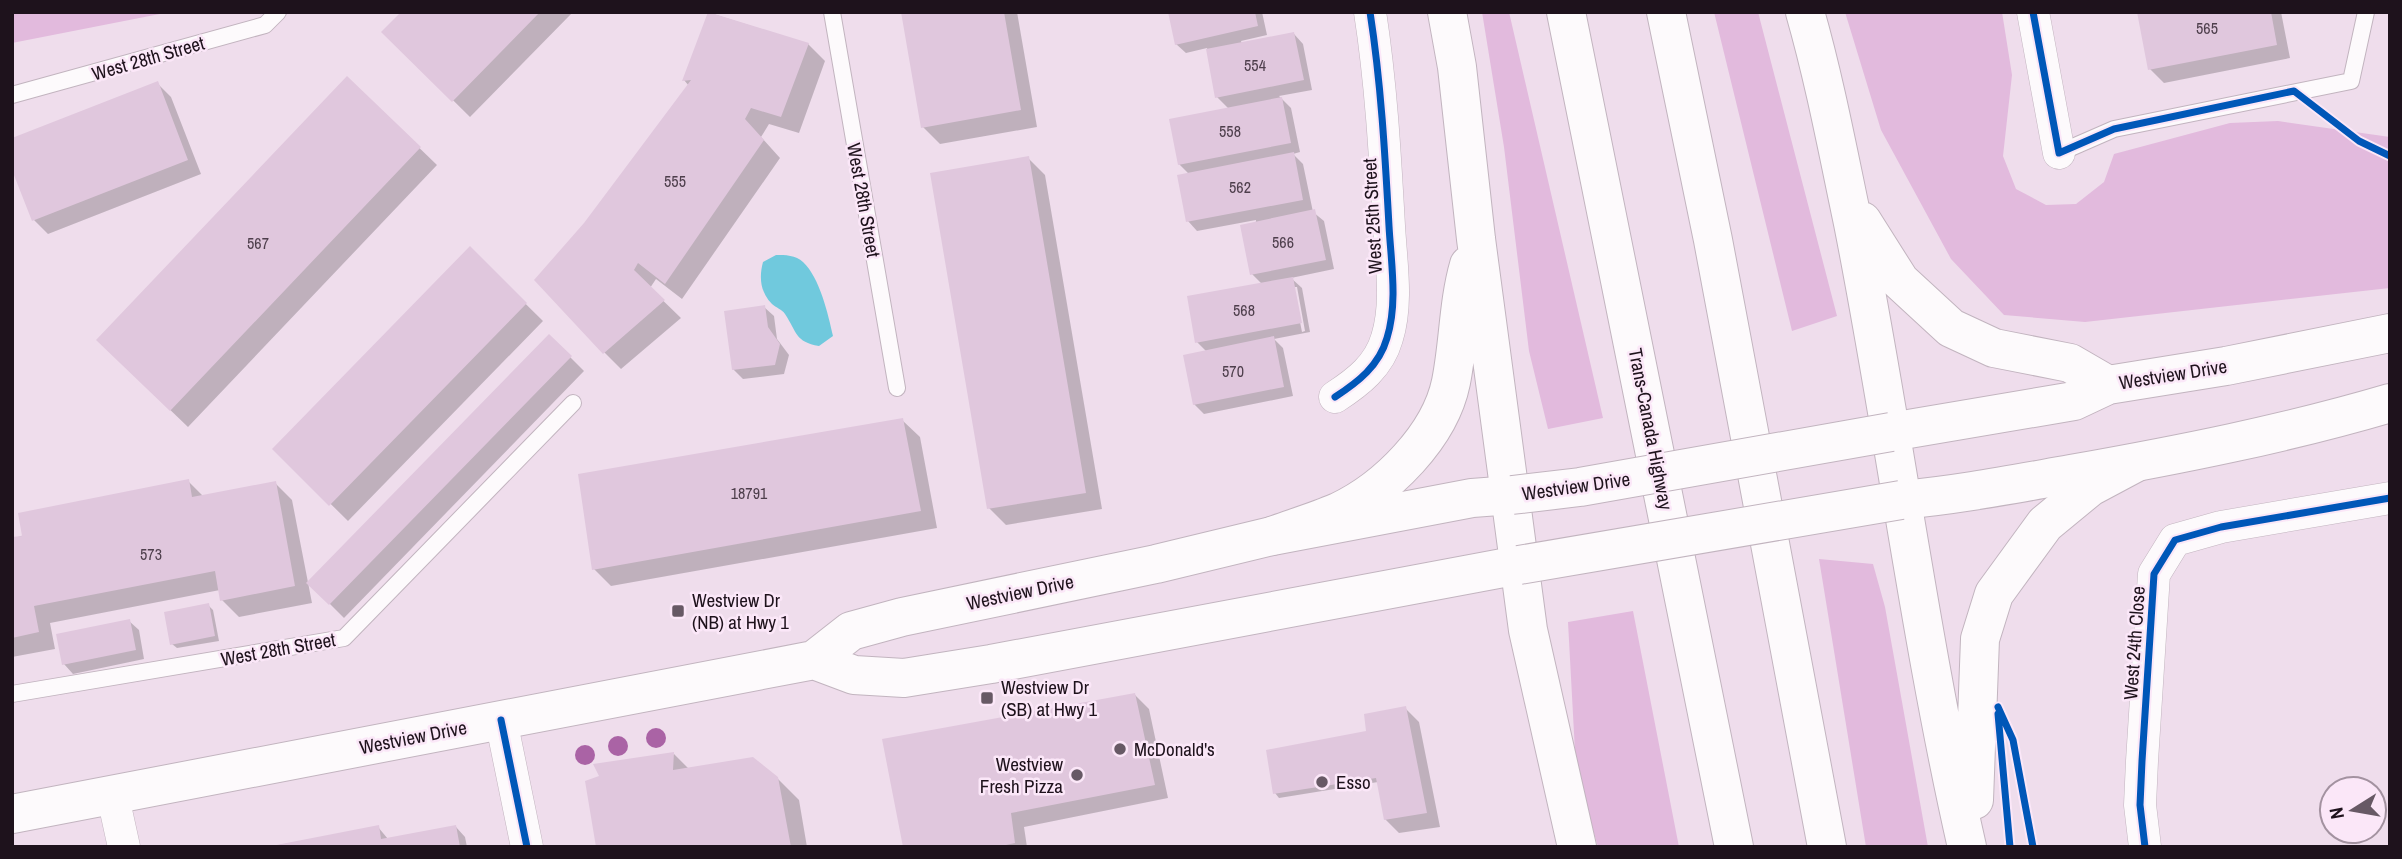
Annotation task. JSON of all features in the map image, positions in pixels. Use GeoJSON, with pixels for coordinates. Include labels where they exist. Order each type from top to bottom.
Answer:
{"type":"FeatureCollection","features":[{"type":"Feature","properties":{"kind":"main road"},"geometry":{"type":"LineString","coordinates":[[1447,12],[1457,67],[1476,239],[1528,630],[1577,847]]}},
{"type":"Feature","properties":{"kind":"main road","name":"Trans-Canada Highway"},"geometry":{"type":"LineString","coordinates":[[1566,12],[1734,847]]}},
{"type":"Feature","properties":{"kind":"main road"},"geometry":{"type":"LineString","coordinates":[[1666,12],[1713,240],[1827,847]]}},
{"type":"Feature","properties":{"kind":"main road"},"geometry":{"type":"LineString","coordinates":[[1805,12],[1824,76],[1967,847]]}},
{"type":"Feature","properties":{"kind":"main road"},"geometry":{"type":"LineString","coordinates":[[1841,167],[1861,221],[1879,252],[1900,281],[1951,328],[1994,348],[2070,363],[2108,385]]}},
{"type":"Feature","properties":{"kind":"main road"},"geometry":{"type":"LineString","coordinates":[[1272,536],[1340,511],[1376,488],[1432,428],[1450,385],[1459,338],[1460,296],[1476,239]]}},
{"type":"Feature","properties":{"kind":"main road","name":"Westview Drive"},"geometry":{"type":"LineString","coordinates":[[12,814],[113,797],[814,660],[851,631],[902,617],[1156,564],[1272,536],[1472,498],[1580,487],[2074,401],[2108,385],[2226,366],[2390,333]]}},
{"type":"Feature","properties":{"kind":"main road"},"geometry":{"type":"LineString","coordinates":[[814,660],[854,675],[904,678],[991,664],[1519,565],[2135,463],[2305,428],[2390,403]]}},
{"type":"Feature","properties":{"kind":"main road"},"geometry":{"type":"LineString","coordinates":[[1973,847],[1980,639],[1994,594],[2045,524],[2090,487],[2135,463]]}},
{"type":"Feature","properties":{"kind":"street","name":"West 25th Street"},"geometry":{"type":"LineString","coordinates":[[1335,397],[1360,381],[1377,359],[1388,338],[1393,299],[1381,78],[1370,12]]}},
{"type":"Feature","properties":{"kind":"street"},"geometry":{"type":"LineString","coordinates":[[2034,12],[2059,153]]}},
{"type":"Feature","properties":{"kind":"street","name":"West 24th Close"},"geometry":{"type":"LineString","coordinates":[[2145,847],[2140,805],[2154,574],[2175,540],[2221,527],[2390,498]]}},
{"type":"Feature","properties":{"kind":"street"},"geometry":{"type":"LineString","coordinates":[[501,720],[527,847]]}},
{"type":"Feature","properties":{"kind":"street"},"geometry":{"type":"LineString","coordinates":[[113,797],[124,847]]}},
{"type":"Feature","properties":{"kind":"lane","name":"West 28th Street"},"geometry":{"type":"LineString","coordinates":[[12,95],[265,25],[278,12]]}},
{"type":"Feature","properties":{"kind":"lane","name":"West 28th Street"},"geometry":{"type":"LineString","coordinates":[[832,12],[897,388]]}},
{"type":"Feature","properties":{"kind":"lane"},"geometry":{"type":"LineString","coordinates":[[2059,153],[2113,129],[2351,81],[2366,12]]}},
{"type":"Feature","properties":{"kind":"lane","name":"West 28th Street"},"geometry":{"type":"LineString","coordinates":[[12,694],[344,638],[573,403]]}},
{"type":"Feature","properties":{"kind":"shaded area"},"geometry":{"type":"Polygon","coordinates":[[[12,12],[170,12],[12,43],[12,12]]]}},
{"type":"Feature","properties":{"kind":"shaded area"},"geometry":{"type":"Polygon","coordinates":[[[1482,12],[1509,12],[1603,418],[1548,429],[1529,351],[1504,147],[1482,12]]]}},
{"type":"Feature","properties":{"kind":"shaded area"},"geometry":{"type":"Polygon","coordinates":[[[1714,12],[1758,12],[1837,316],[1792,331],[1714,12]]]}},
{"type":"Feature","properties":{"kind":"shaded area"},"geometry":{"type":"Polygon","coordinates":[[[1845,12],[2002,12],[2012,75],[2003,156],[2016,189],[2046,205],[2076,204],[2104,182],[2114,154],[2230,123],[2278,121],[2390,137],[2390,288],[2085,322],[2004,315],[1951,259],[1881,130],[1845,12]]]}},
{"type":"Feature","properties":{"kind":"shaded area"},"geometry":{"type":"Polygon","coordinates":[[[1819,559],[1873,564],[1885,607],[1928,847],[1866,847],[1819,559]]]}},
{"type":"Feature","properties":{"kind":"shaded area"},"geometry":{"type":"Polygon","coordinates":[[[1633,611],[1679,847],[1598,847],[1576,770],[1568,622],[1633,611]]]}},
{"type":"Feature","properties":{"kind":"water"},"geometry":{"type":"Polygon","coordinates":[[[776,255],[800,260],[809,269],[819,287],[833,336],[819,346],[801,339],[784,312],[772,304],[765,294],[761,279],[763,262],[776,255]]]}},
{"type":"Feature","properties":{"kind":"building"},"geometry":{"type":"Polygon","coordinates":[[[401,12],[540,12],[452,102],[381,32],[401,12]]]}},
{"type":"Feature","properties":{"kind":"building"},"geometry":{"type":"Polygon","coordinates":[[[708,12],[809,43],[781,117],[751,108],[745,119],[764,140],[665,284],[638,263],[634,270],[665,300],[603,354],[534,280],[584,223],[691,80],[682,81],[708,12]]]}},
{"type":"Feature","properties":{"kind":"building"},"geometry":{"type":"Polygon","coordinates":[[[901,12],[1004,12],[1021,110],[921,128],[901,12]]]}},
{"type":"Feature","properties":{"kind":"building"},"geometry":{"type":"Polygon","coordinates":[[[1168,12],[1255,12],[1258,26],[1175,45],[1168,12]]]}},
{"type":"Feature","properties":{"kind":"building"},"geometry":{"type":"Polygon","coordinates":[[[2137,12],[2271,12],[2277,45],[2148,70],[2137,12]]]}},
{"type":"Feature","properties":{"kind":"building"},"geometry":{"type":"Polygon","coordinates":[[[1294,32],[1304,80],[1215,98],[1206,49],[1294,32]]]}},
{"type":"Feature","properties":{"kind":"building"},"geometry":{"type":"Polygon","coordinates":[[[347,76],[421,147],[170,411],[96,340],[347,76]]]}},
{"type":"Feature","properties":{"kind":"building"},"geometry":{"type":"Polygon","coordinates":[[[158,81],[188,160],[32,221],[12,170],[12,138],[158,81]]]}},
{"type":"Feature","properties":{"kind":"building"},"geometry":{"type":"Polygon","coordinates":[[[1282,97],[1291,143],[1178,165],[1169,119],[1282,97]]]}},
{"type":"Feature","properties":{"kind":"building"},"geometry":{"type":"Polygon","coordinates":[[[1294,152],[1303,200],[1186,222],[1177,175],[1294,152]]]}},
{"type":"Feature","properties":{"kind":"building"},"geometry":{"type":"Polygon","coordinates":[[[1029,156],[1086,493],[987,509],[930,173],[1029,156]]]}},
{"type":"Feature","properties":{"kind":"building"},"geometry":{"type":"Polygon","coordinates":[[[1315,209],[1326,260],[1250,275],[1240,225],[1315,209]]]}},
{"type":"Feature","properties":{"kind":"building"},"geometry":{"type":"Polygon","coordinates":[[[470,246],[527,303],[329,506],[272,449],[470,246]]]}},
{"type":"Feature","properties":{"kind":"building"},"geometry":{"type":"Polygon","coordinates":[[[1293,277],[1302,323],[1195,343],[1187,296],[1293,277]]]}},
{"type":"Feature","properties":{"kind":"building"},"geometry":{"type":"Polygon","coordinates":[[[765,305],[768,327],[780,344],[775,365],[732,370],[724,311],[765,305]]]}},
{"type":"Feature","properties":{"kind":"building"},"geometry":{"type":"Polygon","coordinates":[[[549,334],[572,356],[329,605],[306,583],[549,334]]]}},
{"type":"Feature","properties":{"kind":"building"},"geometry":{"type":"Polygon","coordinates":[[[1274,336],[1284,387],[1193,405],[1183,355],[1274,336]]]}},
{"type":"Feature","properties":{"kind":"building"},"geometry":{"type":"Polygon","coordinates":[[[903,418],[921,511],[592,570],[578,474],[903,418]]]}},
{"type":"Feature","properties":{"kind":"building"},"geometry":{"type":"Polygon","coordinates":[[[189,479],[192,497],[276,481],[295,586],[220,601],[215,571],[34,606],[39,632],[12,638],[12,537],[22,536],[18,513],[189,479]]]}},
{"type":"Feature","properties":{"kind":"building"},"geometry":{"type":"Polygon","coordinates":[[[209,603],[215,636],[170,645],[164,612],[209,603]]]}},
{"type":"Feature","properties":{"kind":"building"},"geometry":{"type":"Polygon","coordinates":[[[130,619],[136,650],[62,665],[56,634],[130,619]]]}},
{"type":"Feature","properties":{"kind":"building"},"geometry":{"type":"Polygon","coordinates":[[[1135,693],[1155,785],[1011,813],[1015,843],[997,847],[903,847],[882,739],[1135,693]]]}},
{"type":"Feature","properties":{"kind":"building"},"geometry":{"type":"Polygon","coordinates":[[[1406,706],[1427,813],[1384,820],[1376,778],[1273,794],[1266,750],[1366,731],[1364,714],[1406,706]]]}},
{"type":"Feature","properties":{"kind":"building"},"geometry":{"type":"Polygon","coordinates":[[[674,752],[673,770],[753,757],[778,777],[791,847],[596,847],[585,781],[599,776],[593,764],[674,752]]]}},
{"type":"Feature","properties":{"kind":"building"},"geometry":{"type":"Polygon","coordinates":[[[379,825],[381,839],[456,825],[460,847],[266,847],[379,825]]]}},
{"type":"Feature","properties":{"kind":"cycle path"},"geometry":{"type":"LineString","coordinates":[[1335,397],[1359,379],[1379,357],[1387,338],[1392,311],[1393,282],[1384,145],[1370,12]]}},
{"type":"Feature","properties":{"kind":"cycle path"},"geometry":{"type":"LineString","coordinates":[[2033,12],[2059,153],[2114,129],[2294,91],[2359,141],[2390,156]]}},
{"type":"Feature","properties":{"kind":"cycle path"},"geometry":{"type":"LineString","coordinates":[[2145,847],[2140,805],[2154,574],[2175,540],[2221,527],[2390,498]]}},
{"type":"Feature","properties":{"kind":"cycle path"},"geometry":{"type":"LineString","coordinates":[[1998,707],[2013,740],[2033,847]]}},
{"type":"Feature","properties":{"kind":"cycle path"},"geometry":{"type":"LineString","coordinates":[[1998,714],[2010,847]]}},
{"type":"Feature","properties":{"kind":"cycle path"},"geometry":{"type":"LineString","coordinates":[[501,720],[527,847]]}},
{"type":"Feature","properties":{"kind":"place","name":"Westview Dr (NB) at Hwy 1"},"geometry":{"type":"Point","coordinates":[678,611]}},
{"type":"Feature","properties":{"kind":"place","name":"Westview Dr (SB) at Hwy 1"},"geometry":{"type":"Point","coordinates":[987,698]}},
{"type":"Feature","properties":{"kind":"place","name":"McDonald's"},"geometry":{"type":"Point","coordinates":[1120,749]}},
{"type":"Feature","properties":{"kind":"place","name":"Westview Fresh Pizza"},"geometry":{"type":"Point","coordinates":[1077,775]}},
{"type":"Feature","properties":{"kind":"place","name":"Esso"},"geometry":{"type":"Point","coordinates":[1322,782]}}]}
